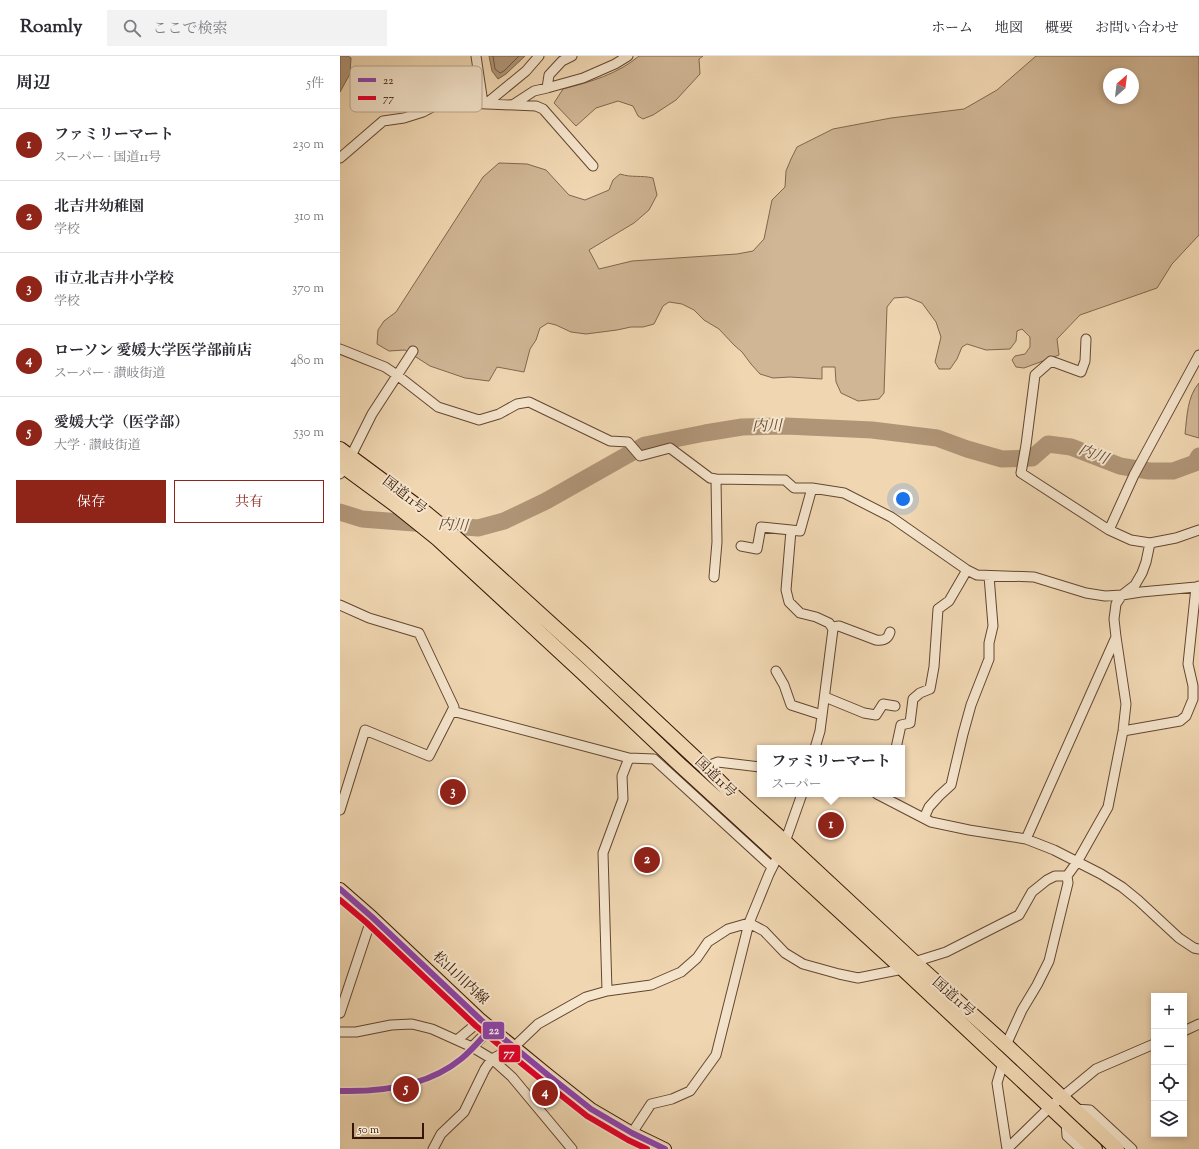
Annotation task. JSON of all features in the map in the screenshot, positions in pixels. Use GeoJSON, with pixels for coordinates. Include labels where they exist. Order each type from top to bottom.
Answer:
{"type":"FeatureCollection","features":[{"type":"Feature","properties":{"kind":"highway","name":"国道11号"},"geometry":{"type":"LineString","coordinates":[[343,462],[438,539],[775,861],[908,965],[1006,1045],[1118,1149]]}},
{"type":"Feature","properties":{"kind":"highway","name":"国道11号"},"geometry":{"type":"LineString","coordinates":[[343,462],[421,509],[455,537],[583,653],[736,798],[785,842],[1003,1063],[1095,1149]]}},
{"type":"Feature","properties":{"kind":"main road","name":"松山川内線"},"geometry":{"type":"LineString","coordinates":[[340,889],[486,1024],[514,1047],[592,1109],[632,1133],[665,1149]]}},
{"type":"Feature","properties":{"kind":"street"},"geometry":{"type":"LineString","coordinates":[[476,56],[478,66]]}},
{"type":"Feature","properties":{"kind":"street"},"geometry":{"type":"LineString","coordinates":[[485,103],[526,71],[540,56]]}},
{"type":"Feature","properties":{"kind":"street"},"geometry":{"type":"LineString","coordinates":[[547,88],[549,75],[562,61],[572,56]]}},
{"type":"Feature","properties":{"kind":"street"},"geometry":{"type":"LineString","coordinates":[[514,104],[534,91],[583,78],[615,64],[628,56]]}},
{"type":"Feature","properties":{"kind":"street"},"geometry":{"type":"LineString","coordinates":[[482,87],[485,103]]}},
{"type":"Feature","properties":{"kind":"street"},"geometry":{"type":"LineString","coordinates":[[482,103],[536,106],[543,109],[593,166]]}},
{"type":"Feature","properties":{"kind":"street"},"geometry":{"type":"LineString","coordinates":[[340,158],[383,122],[404,118],[423,112]]}},
{"type":"Feature","properties":{"kind":"street"},"geometry":{"type":"LineString","coordinates":[[1086,339],[1085,361],[1081,372],[1051,361],[1035,375],[1021,473],[1109,530],[1131,540],[1150,543],[1176,538],[1199,530]]}},
{"type":"Feature","properties":{"kind":"street"},"geometry":{"type":"LineString","coordinates":[[340,349],[385,367],[438,407],[479,420],[499,414],[517,404],[529,402],[610,441],[628,442],[640,456],[670,448],[710,478],[785,480],[794,488],[812,488],[844,494],[891,517],[977,576],[1034,577],[1086,593],[1106,596],[1122,596],[1141,592],[1197,587],[1188,664],[1193,686],[1193,699],[1186,716],[1180,721],[1123,731]]}},
{"type":"Feature","properties":{"kind":"street"},"geometry":{"type":"LineString","coordinates":[[343,462],[413,351]]}},
{"type":"Feature","properties":{"kind":"street"},"geometry":{"type":"LineString","coordinates":[[1109,530],[1140,462],[1199,355]]}},
{"type":"Feature","properties":{"kind":"street"},"geometry":{"type":"LineString","coordinates":[[714,577],[717,542],[716,479]]}},
{"type":"Feature","properties":{"kind":"street"},"geometry":{"type":"LineString","coordinates":[[741,546],[757,549],[761,527],[800,531],[812,488]]}},
{"type":"Feature","properties":{"kind":"street"},"geometry":{"type":"LineString","coordinates":[[791,530],[786,590],[789,602],[800,613],[816,617],[829,623],[833,629],[820,731],[816,745]]}},
{"type":"Feature","properties":{"kind":"street"},"geometry":{"type":"LineString","coordinates":[[1006,1045],[1022,1010],[1037,985],[1048,961],[1068,883],[1067,876],[1077,862],[1108,807],[1123,731],[1126,704],[1114,619],[1116,604],[1122,596],[1135,585],[1142,574],[1150,543]]}},
{"type":"Feature","properties":{"kind":"street"},"geometry":{"type":"LineString","coordinates":[[897,745],[901,724],[910,723],[913,699],[917,695],[930,689],[934,667],[938,609],[949,602],[967,570]]}},
{"type":"Feature","properties":{"kind":"street"},"geometry":{"type":"LineString","coordinates":[[924,818],[929,808],[939,796],[952,785],[971,705],[989,659],[989,643],[994,626],[989,576]]}},
{"type":"Feature","properties":{"kind":"street"},"geometry":{"type":"LineString","coordinates":[[340,605],[369,618],[419,633],[454,707],[429,756],[365,730],[340,810]]}},
{"type":"Feature","properties":{"kind":"street"},"geometry":{"type":"LineString","coordinates":[[832,627],[839,626],[881,641],[886,640],[890,632]]}},
{"type":"Feature","properties":{"kind":"street"},"geometry":{"type":"LineString","coordinates":[[1026,839],[1116,637]]}},
{"type":"Feature","properties":{"kind":"street"},"geometry":{"type":"LineString","coordinates":[[776,671],[784,685],[791,705],[822,716]]}},
{"type":"Feature","properties":{"kind":"street"},"geometry":{"type":"LineString","coordinates":[[825,697],[864,713],[876,715],[883,704],[895,706]]}},
{"type":"Feature","properties":{"kind":"street"},"geometry":{"type":"LineString","coordinates":[[452,711],[629,758],[654,759],[775,861]]}},
{"type":"Feature","properties":{"kind":"street"},"geometry":{"type":"LineString","coordinates":[[607,991],[602,853],[623,799],[622,776],[629,758]]}},
{"type":"Feature","properties":{"kind":"street"},"geometry":{"type":"LineString","coordinates":[[705,767],[718,762],[757,767]]}},
{"type":"Feature","properties":{"kind":"street"},"geometry":{"type":"LineString","coordinates":[[632,1133],[651,1104],[672,1099],[690,1091],[716,1055],[749,923],[775,861],[785,842],[801,797]]}},
{"type":"Feature","properties":{"kind":"street"},"geometry":{"type":"LineString","coordinates":[[886,797],[931,822],[968,830],[1026,839],[1054,850],[1101,874],[1122,887],[1180,938],[1194,948],[1199,949]]}},
{"type":"Feature","properties":{"kind":"street"},"geometry":{"type":"LineString","coordinates":[[433,1149],[441,1134],[464,1112],[485,1069],[492,1059],[514,1047],[538,1024],[586,997],[607,991],[651,985],[680,972],[697,958],[708,942],[728,929],[749,923],[764,931],[785,953],[803,964],[858,978],[908,965],[946,952],[1019,915],[1032,892],[1047,880],[1055,876],[1067,876]]}},
{"type":"Feature","properties":{"kind":"street"},"geometry":{"type":"LineString","coordinates":[[340,1013],[372,917]]}},
{"type":"Feature","properties":{"kind":"street"},"geometry":{"type":"LineString","coordinates":[[340,1032],[356,1032],[391,1025],[412,1024],[432,1030],[472,1047],[492,1059],[512,1077],[572,1149]]}},
{"type":"Feature","properties":{"kind":"street"},"geometry":{"type":"LineString","coordinates":[[457,1040],[486,1024]]}},
{"type":"Feature","properties":{"kind":"street"},"geometry":{"type":"LineString","coordinates":[[472,1047],[486,1024]]}},
{"type":"Feature","properties":{"kind":"street"},"geometry":{"type":"LineString","coordinates":[[1187,1030],[1199,1024]]}},
{"type":"Feature","properties":{"kind":"street"},"geometry":{"type":"LineString","coordinates":[[1007,1149],[1061,1097],[1096,1069],[1151,1045]]}},
{"type":"Feature","properties":{"kind":"street"},"geometry":{"type":"LineString","coordinates":[[1003,1063],[997,1083],[1007,1149]]}},
{"type":"Feature","properties":{"kind":"street"},"geometry":{"type":"LineString","coordinates":[[1074,1109],[1090,1110],[1132,1149]]}},
{"type":"Feature","properties":{"kind":"street"},"geometry":{"type":"LineString","coordinates":[[1066,1122],[1067,1136],[1081,1149]]}},
{"type":"Feature","properties":{"kind":"shaded area"},"geometry":{"type":"Polygon","coordinates":[[[639,56],[703,56],[699,59],[700,74],[676,100],[653,115],[643,119],[638,116],[633,106],[618,101],[596,108],[576,126],[554,103],[563,89],[613,73],[639,56]]]}},
{"type":"Feature","properties":{"kind":"shaded area"},"geometry":{"type":"Polygon","coordinates":[[[1036,56],[1199,56],[1199,235],[1172,264],[1157,288],[1080,315],[1057,339],[1059,355],[1024,368],[1016,367],[1012,360],[1015,356],[1025,354],[1030,347],[1030,337],[1022,329],[1017,331],[1016,341],[1010,349],[986,350],[967,344],[962,347],[957,359],[950,369],[939,369],[935,362],[941,337],[936,322],[922,303],[907,297],[894,298],[887,307],[884,393],[879,399],[858,401],[841,393],[836,382],[835,367],[822,367],[822,379],[790,377],[773,378],[760,374],[742,352],[719,329],[704,320],[694,310],[682,304],[669,302],[663,306],[654,324],[643,327],[631,327],[586,334],[571,332],[548,323],[540,328],[536,340],[530,349],[524,372],[497,367],[489,381],[465,378],[430,366],[405,350],[389,351],[377,344],[378,330],[384,321],[396,312],[483,177],[499,163],[527,164],[546,170],[569,195],[585,200],[609,190],[613,180],[620,174],[653,178],[657,195],[649,210],[634,223],[589,250],[599,269],[632,261],[737,254],[753,251],[764,239],[772,200],[785,187],[786,171],[797,147],[833,129],[891,118],[964,109],[997,90],[1036,56]]]}},
{"type":"Feature","properties":{"kind":"shaded area"},"geometry":{"type":"Polygon","coordinates":[[[1199,383],[1199,438],[1185,434],[1190,401],[1192,394],[1199,383]]]}},
{"type":"Feature","properties":{"kind":"water"},"geometry":{"type":"Polygon","coordinates":[[[340,56],[348,56],[351,58],[350,74],[340,92],[340,56]]]}},
{"type":"Feature","properties":{"kind":"water"},"geometry":{"type":"Polygon","coordinates":[[[489,56],[525,56],[506,74],[498,79],[492,71],[489,56]]]}},
{"type":"Feature","properties":{"kind":"waterway","name":"内川"},"geometry":{"type":"LineString","coordinates":[[340,512],[362,519],[478,528],[504,521],[546,501],[645,445],[742,427],[786,426],[872,430],[937,438],[967,449],[1002,459],[1032,458],[1048,444],[1071,447],[1120,466],[1149,471],[1173,471],[1195,463],[1199,456]]}},
{"type":"Feature","properties":{"kind":"transit line","name":"22"},"geometry":{"type":"LineString","coordinates":[[340,889],[372,917],[481,1020],[548,1075],[591,1109],[632,1133],[665,1149]]}},
{"type":"Feature","properties":{"kind":"transit line","name":"77"},"geometry":{"type":"LineString","coordinates":[[340,900],[367,923],[476,1026],[543,1081],[587,1116],[628,1140],[647,1149]]}},
{"type":"Feature","properties":{"kind":"transit line","name":"22"},"geometry":{"type":"LineString","coordinates":[[340,1091],[372,1090],[404,1086],[434,1076],[461,1059],[491,1028]]}},
{"type":"Feature","properties":{"kind":"place","name":"市立北吉井小学校"},"geometry":{"type":"Point","coordinates":[453,792]}},
{"type":"Feature","properties":{"kind":"place","name":"ファミリーマート"},"geometry":{"type":"Point","coordinates":[831,825]}},
{"type":"Feature","properties":{"kind":"place","name":"北吉井幼稚園"},"geometry":{"type":"Point","coordinates":[647,860]}},
{"type":"Feature","properties":{"kind":"place","name":"愛媛大学（医学部）"},"geometry":{"type":"Point","coordinates":[406,1089]}},
{"type":"Feature","properties":{"kind":"place","name":"ローソン 愛媛大学医学部前店"},"geometry":{"type":"Point","coordinates":[545,1093]}}]}
